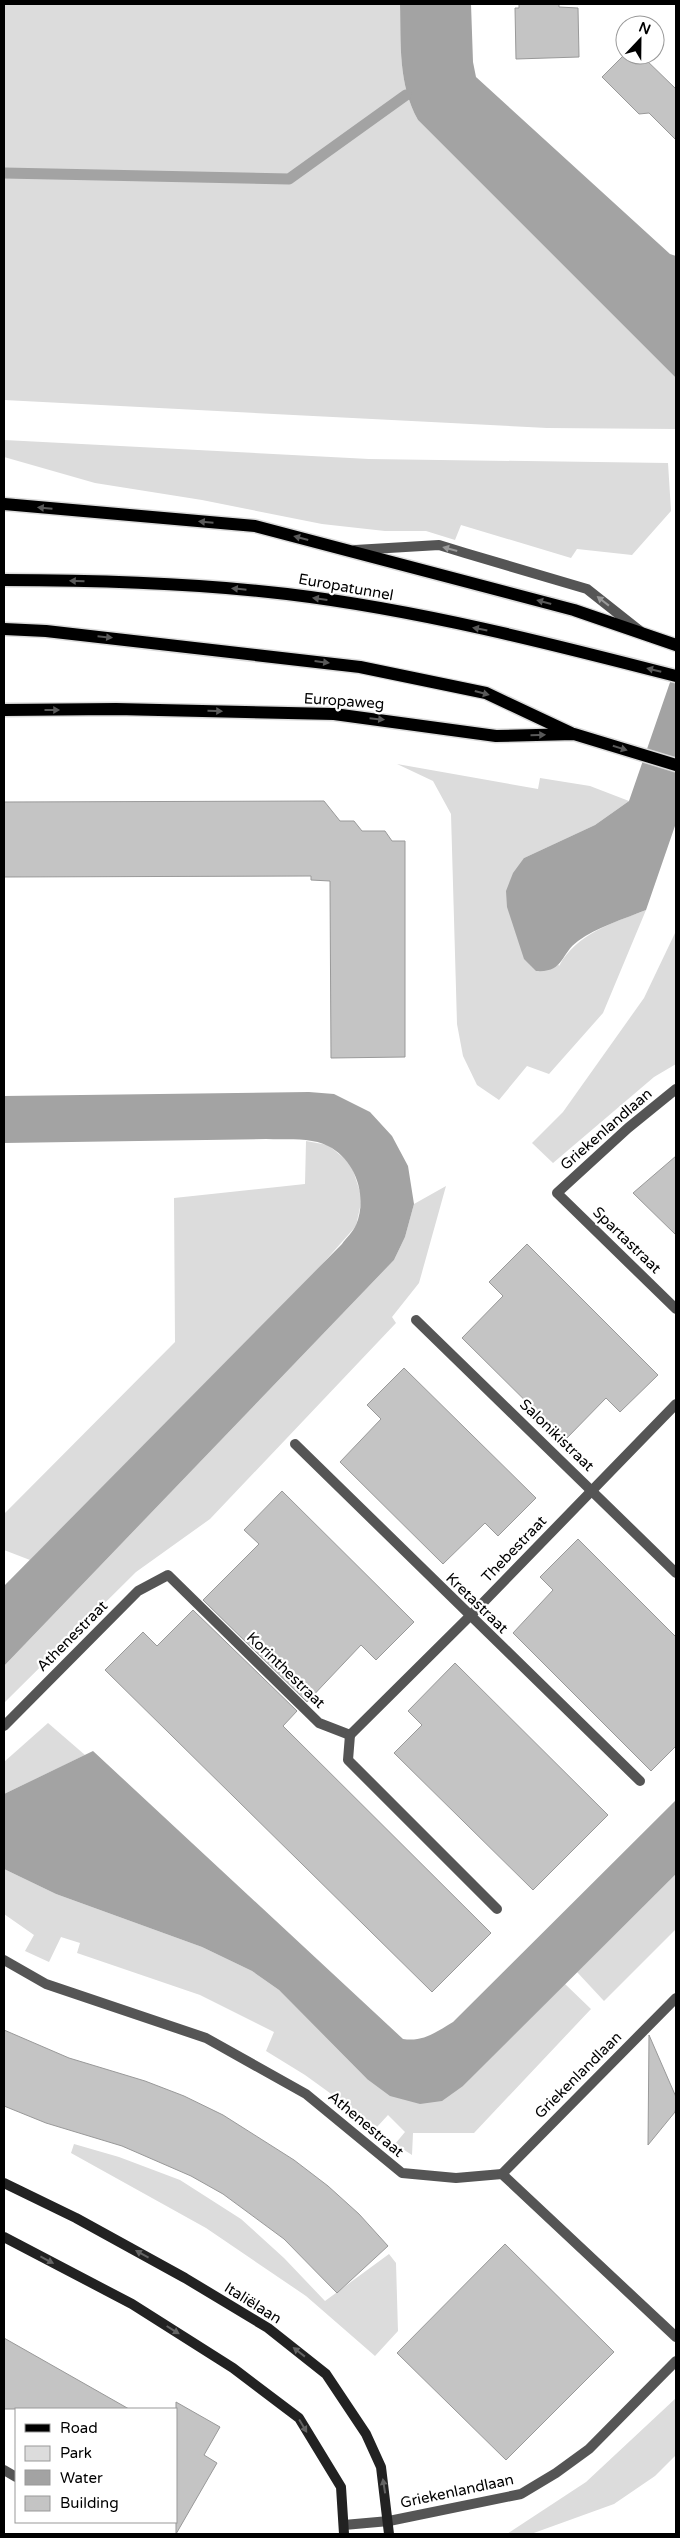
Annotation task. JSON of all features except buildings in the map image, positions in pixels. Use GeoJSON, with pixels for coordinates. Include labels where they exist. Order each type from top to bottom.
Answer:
{"type":"FeatureCollection","features":[{"type":"Feature","properties":{"kind":"main road"},"geometry":{"type":"LineString","coordinates":[[4,504],[255,526],[574,610],[641,631],[676,645]]}},
{"type":"Feature","properties":{"kind":"main road","name":"Europatunnel"},"geometry":{"type":"LineString","coordinates":[[4,580],[203,586],[288,594],[349,603],[528,639],[676,676]]}},
{"type":"Feature","properties":{"kind":"main road"},"geometry":{"type":"LineString","coordinates":[[4,629],[46,631],[360,667],[486,693],[574,734]]}},
{"type":"Feature","properties":{"kind":"main road","name":"Europaweg"},"geometry":{"type":"LineString","coordinates":[[4,710],[116,709],[334,714],[496,736],[574,734],[676,765]]}},
{"type":"Feature","properties":{"kind":"street"},"geometry":{"type":"LineString","coordinates":[[348,550],[439,546],[456,550],[587,588],[641,631]]}},
{"type":"Feature","properties":{"kind":"street","name":"Griekenlandlaan"},"geometry":{"type":"LineString","coordinates":[[556,1193],[628,1128],[676,1089]]}},
{"type":"Feature","properties":{"kind":"street","name":"Spartastraat"},"geometry":{"type":"LineString","coordinates":[[556,1193],[676,1309]]}},
{"type":"Feature","properties":{"kind":"street","name":"Salonikistraat"},"geometry":{"type":"LineString","coordinates":[[416,1320],[676,1573]]}},
{"type":"Feature","properties":{"kind":"street","name":"Thebestraat"},"geometry":{"type":"LineString","coordinates":[[350,1735],[470,1616],[676,1404]]}},
{"type":"Feature","properties":{"kind":"street","name":"Kretastraat"},"geometry":{"type":"LineString","coordinates":[[295,1444],[640,1781]]}},
{"type":"Feature","properties":{"kind":"street","name":"Athenestraat"},"geometry":{"type":"LineString","coordinates":[[4,1726],[138,1591],[168,1575]]}},
{"type":"Feature","properties":{"kind":"street","name":"Korinthestraat"},"geometry":{"type":"LineString","coordinates":[[168,1575],[319,1723],[350,1735]]}},
{"type":"Feature","properties":{"kind":"street"},"geometry":{"type":"LineString","coordinates":[[350,1735],[348,1760],[497,1909]]}},
{"type":"Feature","properties":{"kind":"street","name":"Athenestraat"},"geometry":{"type":"LineString","coordinates":[[4,1960],[46,1984],[206,2038],[306,2094],[402,2173],[456,2178],[502,2174]]}},
{"type":"Feature","properties":{"kind":"street","name":"Griekenlandlaan"},"geometry":{"type":"LineString","coordinates":[[502,2174],[676,1998]]}},
{"type":"Feature","properties":{"kind":"street"},"geometry":{"type":"LineString","coordinates":[[502,2174],[676,2337]]}},
{"type":"Feature","properties":{"kind":"street","name":"Italiëlaan"},"geometry":{"type":"LineString","coordinates":[[4,2182],[76,2218],[185,2278],[268,2328],[326,2374],[366,2434],[380,2467],[389,2521],[389,2534]]}},
{"type":"Feature","properties":{"kind":"street"},"geometry":{"type":"LineString","coordinates":[[4,2237],[132,2304],[233,2368],[299,2418],[341,2487],[344,2529]]}},
{"type":"Feature","properties":{"kind":"street","name":"Griekenlandlaan"},"geometry":{"type":"LineString","coordinates":[[344,2529],[521,2494],[556,2474],[589,2448],[676,2361]]}},
{"type":"Feature","properties":{"kind":"street"},"geometry":{"type":"LineString","coordinates":[[4,2470],[15,2477]]}},
{"type":"Feature","properties":{"kind":"green space"},"geometry":{"type":"Polygon","coordinates":[[[4,4],[400,4],[404,78],[407,92],[418,120],[676,378],[676,429],[547,428],[4,400],[4,4]]]}},
{"type":"Feature","properties":{"kind":"green space"},"geometry":{"type":"Polygon","coordinates":[[[4,440],[369,459],[668,463],[671,511],[632,555],[577,549],[571,558],[461,525],[455,540],[426,531],[385,531],[322,524],[202,500],[95,483],[4,457],[4,440]]]}},
{"type":"Feature","properties":{"kind":"green space"},"geometry":{"type":"Polygon","coordinates":[[[397,764],[538,789],[540,778],[590,786],[629,801],[595,825],[524,858],[559,966],[576,945],[586,937],[597,930],[646,910],[603,1013],[549,1074],[527,1066],[499,1100],[477,1085],[463,1056],[457,1024],[451,814],[433,781],[397,764]]]}},
{"type":"Feature","properties":{"kind":"green space"},"geometry":{"type":"Polygon","coordinates":[[[676,931],[676,1064],[654,1077],[553,1163],[532,1143],[563,1112],[644,998],[676,931]]]}},
{"type":"Feature","properties":{"kind":"green space"},"geometry":{"type":"Polygon","coordinates":[[[306,1141],[328,1145],[351,1164],[362,1198],[356,1226],[318,1269],[30,1560],[4,1550],[4,1514],[175,1342],[174,1198],[305,1184],[306,1141]]]}},
{"type":"Feature","properties":{"kind":"green space"},"geometry":{"type":"Polygon","coordinates":[[[446,1186],[419,1283],[392,1317],[396,1323],[210,1519],[136,1572],[4,1703],[4,1666],[394,1260],[405,1237],[414,1204],[446,1186]]]}},
{"type":"Feature","properties":{"kind":"green space"},"geometry":{"type":"Polygon","coordinates":[[[48,1723],[85,1755],[4,1794],[4,1762],[48,1723]]]}},
{"type":"Feature","properties":{"kind":"green space"},"geometry":{"type":"Polygon","coordinates":[[[4,1869],[56,1894],[202,1947],[252,1971],[279,1990],[367,2079],[463,2086],[565,1984],[591,2009],[474,2133],[413,2133],[412,2155],[395,2144],[405,2132],[388,2115],[377,2127],[305,2075],[266,2051],[274,2032],[200,1995],[77,1953],[80,1943],[61,1937],[49,1962],[25,1951],[34,1935],[4,1914],[4,1869]]]}},
{"type":"Feature","properties":{"kind":"green space"},"geometry":{"type":"Polygon","coordinates":[[[676,1874],[676,1929],[604,2001],[577,1972],[676,1874]]]}},
{"type":"Feature","properties":{"kind":"green space"},"geometry":{"type":"Polygon","coordinates":[[[74,2144],[119,2157],[180,2180],[241,2219],[284,2258],[325,2301],[389,2254],[396,2263],[398,2331],[375,2356],[306,2296],[206,2228],[71,2153],[74,2144]]]}},
{"type":"Feature","properties":{"kind":"green space"},"geometry":{"type":"Polygon","coordinates":[[[676,2398],[676,2455],[655,2476],[614,2504],[531,2534],[507,2534],[586,2482],[676,2398]]]}},
{"type":"Feature","properties":{"kind":"water"},"geometry":{"type":"Polygon","coordinates":[[[400,4],[471,4],[473,62],[476,77],[670,254],[676,256],[676,378],[418,120],[407,92],[404,78],[400,4]]]}},
{"type":"Feature","properties":{"kind":"water"},"geometry":{"type":"Polygon","coordinates":[[[676,665],[676,823],[646,910],[611,924],[578,941],[572,946],[561,962],[552,969],[536,971],[524,959],[507,907],[506,891],[513,873],[524,858],[595,825],[629,801],[676,665]]]}},
{"type":"Feature","properties":{"kind":"water"},"geometry":{"type":"Polygon","coordinates":[[[309,1092],[334,1094],[370,1112],[392,1136],[408,1166],[414,1204],[405,1237],[394,1260],[4,1666],[4,1586],[342,1244],[356,1225],[361,1203],[357,1180],[346,1160],[338,1152],[321,1143],[306,1140],[266,1139],[4,1143],[4,1096],[309,1092]]]}},
{"type":"Feature","properties":{"kind":"water"},"geometry":{"type":"Polygon","coordinates":[[[93,1751],[403,2039],[424,2038],[453,2022],[676,1800],[676,1874],[463,2086],[442,2101],[420,2104],[390,2096],[367,2079],[279,1990],[252,1971],[202,1947],[56,1894],[4,1869],[4,1794],[93,1751]]]}},
{"type":"Feature","properties":{"kind":"waterway"},"geometry":{"type":"LineString","coordinates":[[4,173],[289,179],[406,95]]}}]}
